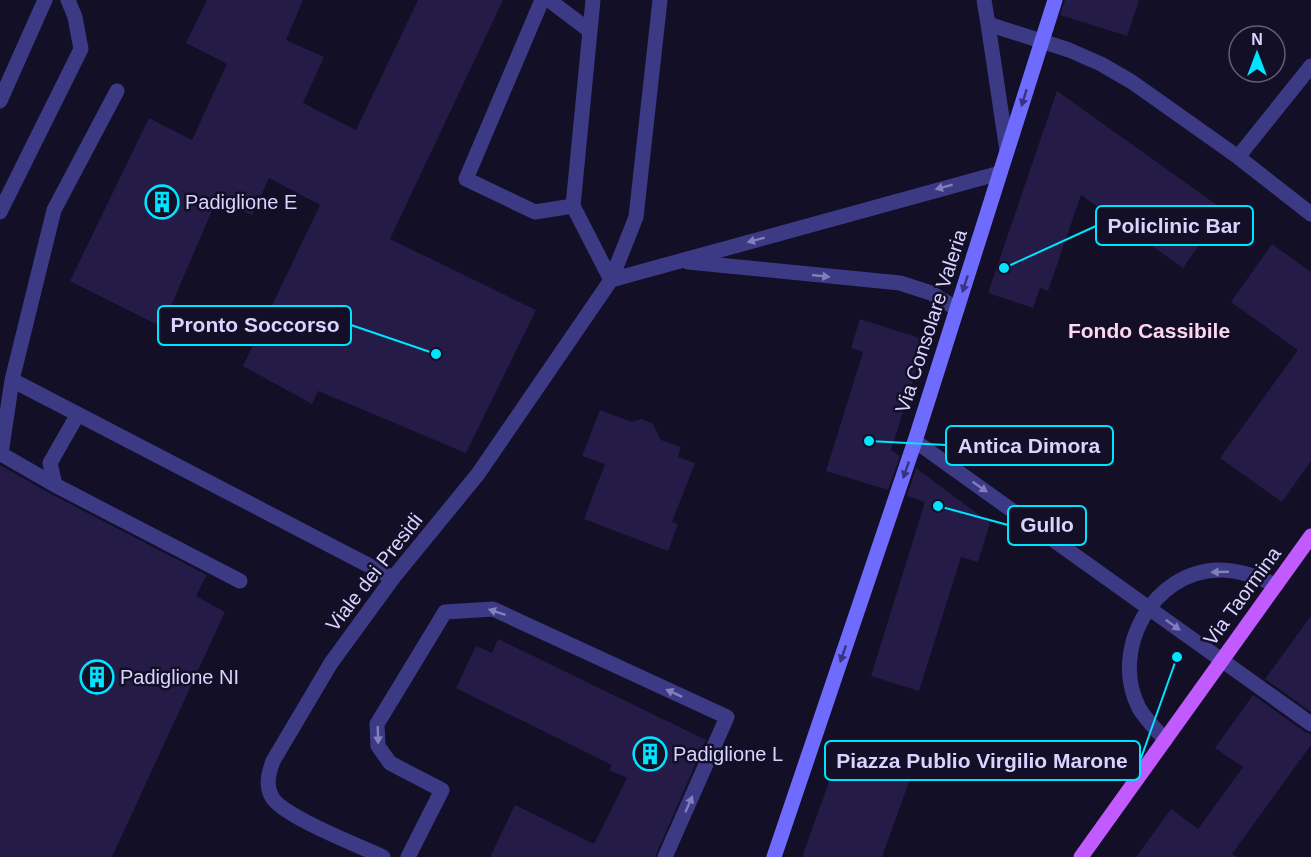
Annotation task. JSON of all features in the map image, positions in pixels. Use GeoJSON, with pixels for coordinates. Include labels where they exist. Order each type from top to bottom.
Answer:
{"type":"FeatureCollection","features":[{"type":"Feature","properties":{"kind":"main road","name":"Via Consolare Valeria"},"geometry":{"type":"LineString","coordinates":[[774,857],[915,441],[1055,0]]}},
{"type":"Feature","properties":{"kind":"main road","name":"Via Taormina"},"geometry":{"type":"LineString","coordinates":[[1081,857],[1311,536]]}},
{"type":"Feature","properties":{"kind":"street"},"geometry":{"type":"LineString","coordinates":[[0,101],[45,0]]}},
{"type":"Feature","properties":{"kind":"street"},"geometry":{"type":"LineString","coordinates":[[0,212],[81,49],[75,17],[68,0]]}},
{"type":"Feature","properties":{"kind":"street"},"geometry":{"type":"LineString","coordinates":[[542,0],[466,179],[535,212],[573,206]]}},
{"type":"Feature","properties":{"kind":"street"},"geometry":{"type":"LineString","coordinates":[[549,0],[590,31]]}},
{"type":"Feature","properties":{"kind":"street"},"geometry":{"type":"LineString","coordinates":[[594,0],[573,206],[611,280],[1000,173]]}},
{"type":"Feature","properties":{"kind":"street","name":"Viale dei Presidi"},"geometry":{"type":"LineString","coordinates":[[383,857],[291,813],[272,797],[267,777],[273,760],[331,663],[393,578],[478,474],[611,280],[636,218],[660,0]]}},
{"type":"Feature","properties":{"kind":"street"},"geometry":{"type":"LineString","coordinates":[[984,0],[1007,151]]}},
{"type":"Feature","properties":{"kind":"street"},"geometry":{"type":"LineString","coordinates":[[988,24],[1069,50],[1101,64],[1132,82],[1238,157],[1311,214]]}},
{"type":"Feature","properties":{"kind":"street"},"geometry":{"type":"LineString","coordinates":[[1238,157],[1311,66]]}},
{"type":"Feature","properties":{"kind":"street"},"geometry":{"type":"LineString","coordinates":[[117,91],[54,210],[12,380],[1,454],[240,581]]}},
{"type":"Feature","properties":{"kind":"street"},"geometry":{"type":"LineString","coordinates":[[679,261],[900,283],[931,292],[957,309]]}},
{"type":"Feature","properties":{"kind":"street"},"geometry":{"type":"LineString","coordinates":[[12,380],[393,578]]}},
{"type":"Feature","properties":{"kind":"street"},"geometry":{"type":"LineString","coordinates":[[56,485],[50,463],[78,414]]}},
{"type":"Feature","properties":{"kind":"street"},"geometry":{"type":"LineString","coordinates":[[915,441],[1311,724]]}},
{"type":"Feature","properties":{"kind":"street"},"geometry":{"type":"LineString","coordinates":[[1165,740],[1139,708],[1130,681],[1130,654],[1135,632],[1149,608],[1167,589],[1193,575],[1218,570],[1246,573],[1276,585]]}},
{"type":"Feature","properties":{"kind":"street"},"geometry":{"type":"LineString","coordinates":[[408,857],[441,790],[390,763],[378,746],[377,724],[445,612],[492,609],[727,717],[664,857]]}},
{"type":"Feature","properties":{"kind":"building","name":"Padiglione E"},"geometry":{"type":"Polygon","coordinates":[[[207,0],[303,0],[286,40],[324,57],[303,103],[356,130],[418,0],[503,0],[390,239],[536,310],[466,453],[318,391],[312,404],[243,366],[320,205],[269,178],[252,215],[217,199],[162,327],[70,281],[149,118],[192,140],[227,64],[186,43],[207,0]]]}},
{"type":"Feature","properties":{"kind":"building"},"geometry":{"type":"Polygon","coordinates":[[[1065,0],[1139,0],[1127,36],[1060,15],[1065,0]]]}},
{"type":"Feature","properties":{"kind":"building"},"geometry":{"type":"Polygon","coordinates":[[[1057,91],[1224,210],[1183,268],[1081,195],[1048,291],[1040,288],[1033,308],[988,293],[1057,91]]]}},
{"type":"Feature","properties":{"kind":"building"},"geometry":{"type":"Polygon","coordinates":[[[1272,244],[1311,272],[1311,461],[1282,502],[1220,458],[1298,350],[1231,302],[1272,244]]]}},
{"type":"Feature","properties":{"kind":"building"},"geometry":{"type":"Polygon","coordinates":[[[860,319],[926,340],[891,450],[900,456],[888,490],[826,471],[863,352],[851,348],[860,319]]]}},
{"type":"Feature","properties":{"kind":"building"},"geometry":{"type":"Polygon","coordinates":[[[600,410],[632,422],[642,419],[653,424],[661,440],[681,447],[678,457],[695,463],[672,522],[678,524],[668,551],[584,519],[605,464],[582,456],[600,410]]]}},
{"type":"Feature","properties":{"kind":"building","name":"Padiglione NI"},"geometry":{"type":"Polygon","coordinates":[[[0,465],[207,575],[196,596],[225,612],[112,857],[0,857],[0,465]]]}},
{"type":"Feature","properties":{"kind":"building"},"geometry":{"type":"Polygon","coordinates":[[[916,468],[990,523],[978,562],[961,557],[919,691],[871,676],[925,502],[907,496],[916,468]]]}},
{"type":"Feature","properties":{"kind":"building"},"geometry":{"type":"Polygon","coordinates":[[[1311,616],[1311,712],[1265,679],[1311,616]]]}},
{"type":"Feature","properties":{"kind":"building","name":"Padiglione L"},"geometry":{"type":"Polygon","coordinates":[[[498,639],[706,740],[655,857],[490,857],[515,805],[594,844],[627,778],[609,770],[612,765],[456,688],[476,646],[492,653],[498,639]]]}},
{"type":"Feature","properties":{"kind":"building"},"geometry":{"type":"Polygon","coordinates":[[[1253,695],[1311,734],[1311,745],[1232,854],[1237,857],[1136,857],[1171,809],[1198,829],[1243,767],[1215,748],[1253,695]]]}},
{"type":"Feature","properties":{"kind":"building"},"geometry":{"type":"Polygon","coordinates":[[[839,754],[910,779],[882,857],[802,857],[839,754]]]}},
{"type":"Feature","properties":{"kind":"place","name":"Padiglione E"},"geometry":{"type":"Point","coordinates":[162,202]}},
{"type":"Feature","properties":{"kind":"place","name":"Policlinic Bar"},"geometry":{"type":"Point","coordinates":[1004,268]}},
{"type":"Feature","properties":{"kind":"place","name":"Pronto Soccorso"},"geometry":{"type":"Point","coordinates":[436,354]}},
{"type":"Feature","properties":{"kind":"place","name":"Antica Dimora"},"geometry":{"type":"Point","coordinates":[869,441]}},
{"type":"Feature","properties":{"kind":"place","name":"Gullo"},"geometry":{"type":"Point","coordinates":[938,506]}},
{"type":"Feature","properties":{"kind":"place","name":"Piazza Publio Virgilio Marone"},"geometry":{"type":"Point","coordinates":[1177,657]}},
{"type":"Feature","properties":{"kind":"place","name":"Padiglione NI"},"geometry":{"type":"Point","coordinates":[97,677]}},
{"type":"Feature","properties":{"kind":"place","name":"Padiglione L"},"geometry":{"type":"Point","coordinates":[650,754]}},
{"type":"Feature","properties":{"kind":"district","name":"Fondo Cassibile"},"geometry":{"type":"Point","coordinates":[1149,331]}}]}
